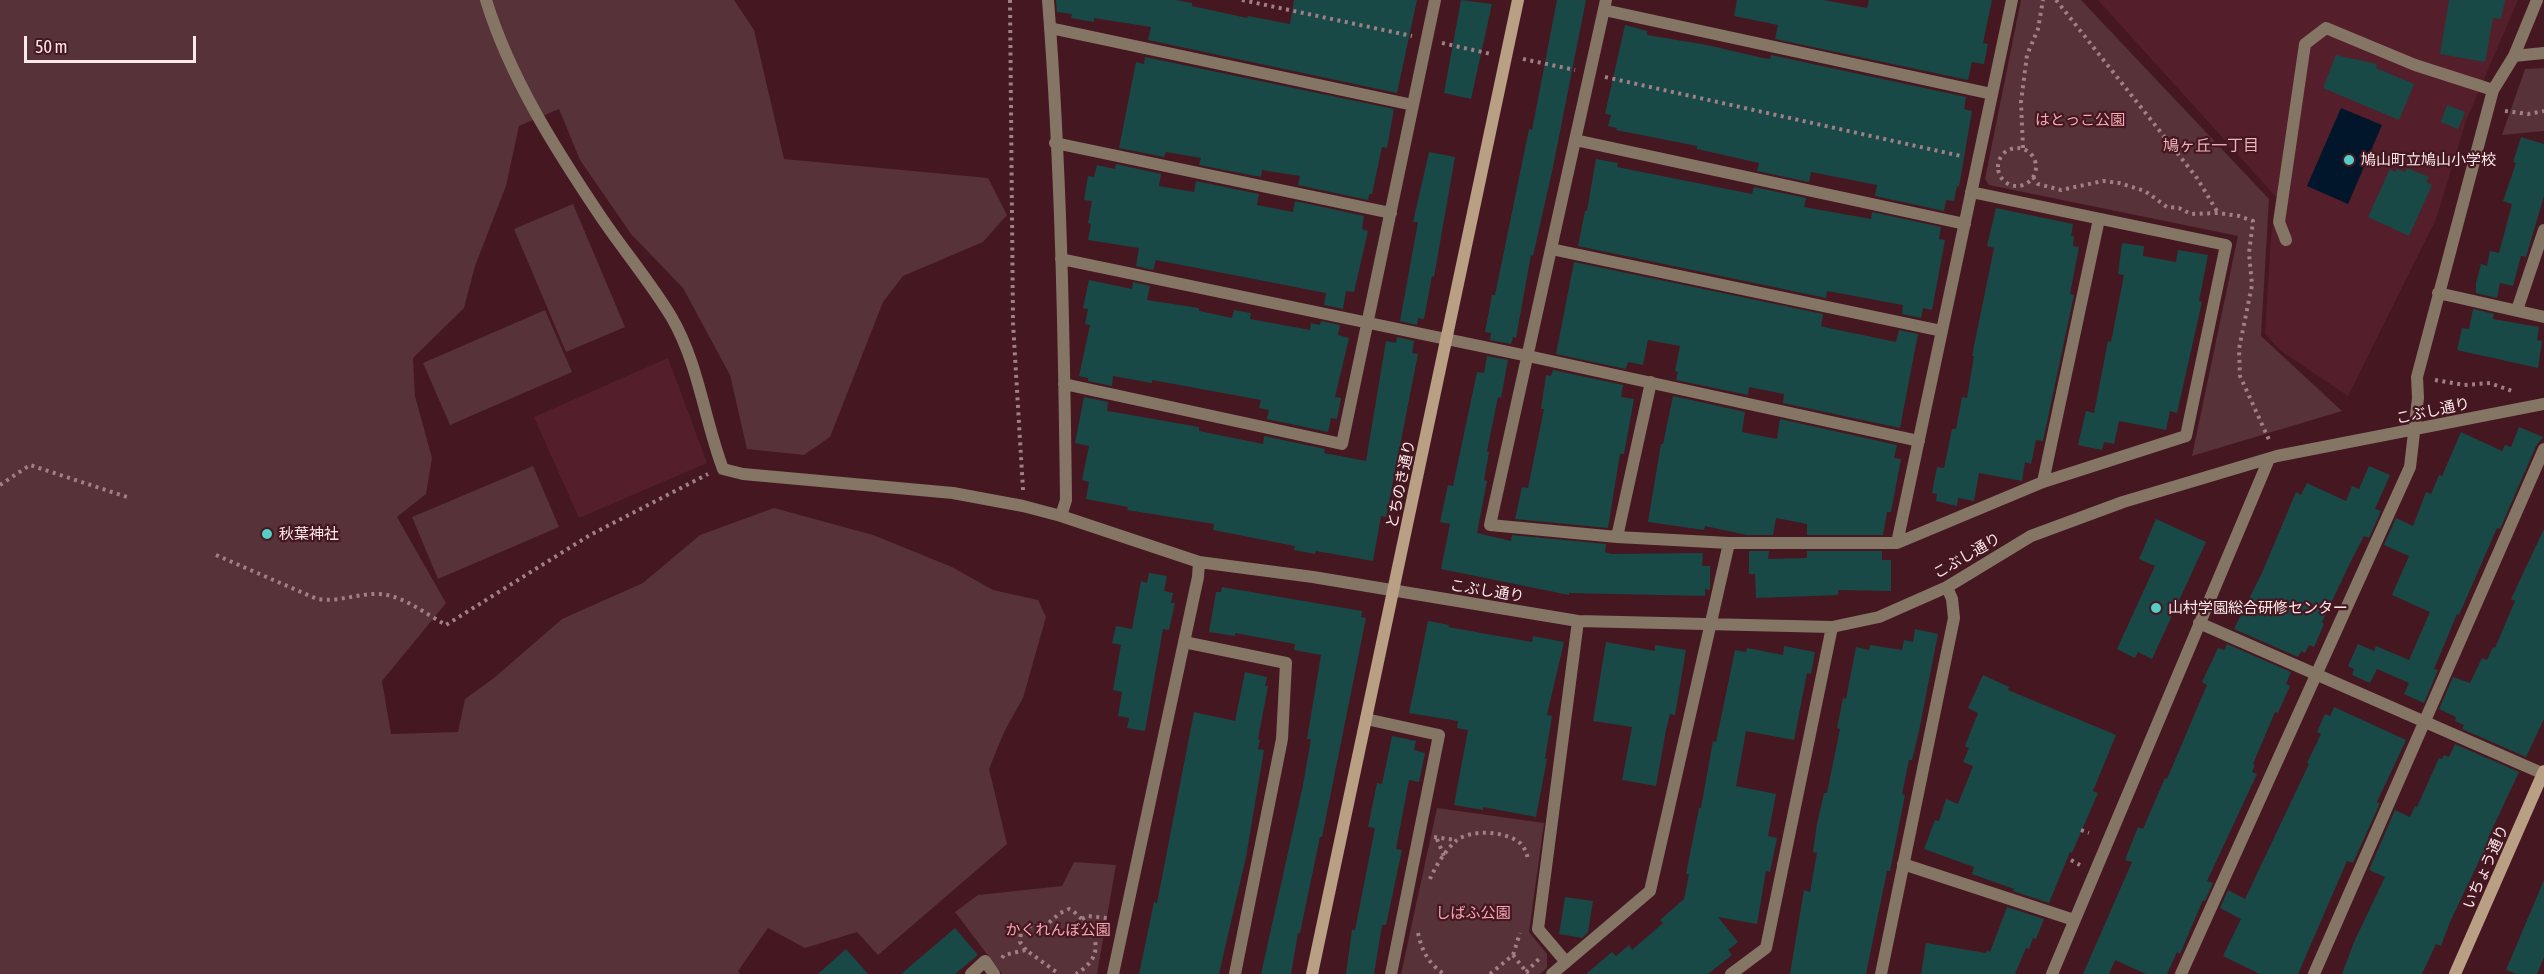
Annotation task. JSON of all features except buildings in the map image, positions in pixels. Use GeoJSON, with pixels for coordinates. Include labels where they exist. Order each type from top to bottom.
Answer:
{"type":"FeatureCollection","features":[{"type":"Feature","properties":{"kind":"street"},"geometry":{"type":"LineString","coordinates":[[486,0],[496,33],[529,101],[600,216],[671,317],[688,349],[723,469]]}},
{"type":"Feature","properties":{"kind":"street"},"geometry":{"type":"LineString","coordinates":[[1048,0],[1061,260],[1066,500],[1061,516]]}},
{"type":"Feature","properties":{"kind":"street"},"geometry":{"type":"LineString","coordinates":[[1064,384],[1342,444],[1435,0]]}},
{"type":"Feature","properties":{"kind":"street","name":"とちのき通り"},"geometry":{"type":"LineString","coordinates":[[1312,974],[1518,0]]}},
{"type":"Feature","properties":{"kind":"street"},"geometry":{"type":"LineString","coordinates":[[1897,543],[2012,0]]}},
{"type":"Feature","properties":{"kind":"street"},"geometry":{"type":"LineString","coordinates":[[2181,974],[2410,467],[2418,398],[2417,377],[2493,90],[2514,56],[2537,0]]}},
{"type":"Feature","properties":{"kind":"street"},"geometry":{"type":"LineString","coordinates":[[1971,192],[2226,244],[2186,436],[2043,482],[1897,543],[1729,543],[1617,537],[1490,525],[1605,5],[1992,94]]}},
{"type":"Feature","properties":{"kind":"street"},"geometry":{"type":"LineString","coordinates":[[1050,28],[1413,105]]}},
{"type":"Feature","properties":{"kind":"street"},"geometry":{"type":"LineString","coordinates":[[2286,240],[2279,222],[2304,44],[2326,28],[2415,65],[2493,90]]}},
{"type":"Feature","properties":{"kind":"street"},"geometry":{"type":"LineString","coordinates":[[2514,56],[2544,53]]}},
{"type":"Feature","properties":{"kind":"street"},"geometry":{"type":"LineString","coordinates":[[1575,140],[1965,224]]}},
{"type":"Feature","properties":{"kind":"street"},"geometry":{"type":"LineString","coordinates":[[1055,143],[1391,213]]}},
{"type":"Feature","properties":{"kind":"street"},"geometry":{"type":"LineString","coordinates":[[2043,482],[2099,219]]}},
{"type":"Feature","properties":{"kind":"street"},"geometry":{"type":"LineString","coordinates":[[2517,310],[2544,230]]}},
{"type":"Feature","properties":{"kind":"street"},"geometry":{"type":"LineString","coordinates":[[1551,249],[1942,331]]}},
{"type":"Feature","properties":{"kind":"street"},"geometry":{"type":"LineString","coordinates":[[1061,260],[1368,322],[1919,441]]}},
{"type":"Feature","properties":{"kind":"street"},"geometry":{"type":"LineString","coordinates":[[2438,293],[2544,317]]}},
{"type":"Feature","properties":{"kind":"street"},"geometry":{"type":"LineString","coordinates":[[1617,537],[1651,382]]}},
{"type":"Feature","properties":{"kind":"street","name":"こぶし通り"},"geometry":{"type":"LineString","coordinates":[[723,469],[743,474],[953,493],[1023,506],[1061,516],[1199,562],[1313,577],[1578,621],[1711,626],[1832,627],[1879,617],[1947,587],[2031,536],[2123,502],[2273,458],[2544,404]]}},
{"type":"Feature","properties":{"kind":"street"},"geometry":{"type":"LineString","coordinates":[[2314,974],[2544,449]]}},
{"type":"Feature","properties":{"kind":"street"},"geometry":{"type":"LineString","coordinates":[[2052,974],[2199,623],[2273,458]]}},
{"type":"Feature","properties":{"kind":"street"},"geometry":{"type":"LineString","coordinates":[[1552,974],[1650,891],[1729,543]]}},
{"type":"Feature","properties":{"kind":"street"},"geometry":{"type":"LineString","coordinates":[[1113,974],[1199,562]]}},
{"type":"Feature","properties":{"kind":"street"},"geometry":{"type":"LineString","coordinates":[[1881,974],[1954,618],[1952,599],[1947,587]]}},
{"type":"Feature","properties":{"kind":"street"},"geometry":{"type":"LineString","coordinates":[[1566,962],[1538,929],[1578,621]]}},
{"type":"Feature","properties":{"kind":"street"},"geometry":{"type":"LineString","coordinates":[[2199,623],[2544,773]]}},
{"type":"Feature","properties":{"kind":"street"},"geometry":{"type":"LineString","coordinates":[[1731,974],[1766,948],[1832,627]]}},
{"type":"Feature","properties":{"kind":"street"},"geometry":{"type":"LineString","coordinates":[[1184,642],[1286,663],[1282,739],[1235,974]]}},
{"type":"Feature","properties":{"kind":"street"},"geometry":{"type":"LineString","coordinates":[[1366,719],[1439,735],[1422,829],[1391,974]]}},
{"type":"Feature","properties":{"kind":"street","name":"いちょう通り"},"geometry":{"type":"LineString","coordinates":[[2455,974],[2544,773]]}},
{"type":"Feature","properties":{"kind":"street"},"geometry":{"type":"LineString","coordinates":[[1903,864],[2074,920]]}},
{"type":"Feature","properties":{"kind":"street"},"geometry":{"type":"LineString","coordinates":[[971,974],[985,961],[993,972]]}},
{"type":"Feature","properties":{"kind":"path"},"geometry":{"type":"LineString","coordinates":[[1010,0],[1013,323],[1023,506]]}},
{"type":"Feature","properties":{"kind":"path"},"geometry":{"type":"LineString","coordinates":[[1242,0],[1491,54]]}},
{"type":"Feature","properties":{"kind":"path"},"geometry":{"type":"LineString","coordinates":[[2023,148],[2010,149],[2005,152],[1999,163],[2001,177],[2013,185],[2026,183],[2036,172],[2035,160],[2023,148],[2022,91],[2027,55],[2038,29],[2043,0]]}},
{"type":"Feature","properties":{"kind":"path"},"geometry":{"type":"LineString","coordinates":[[2056,0],[2197,178],[2218,213]]}},
{"type":"Feature","properties":{"kind":"path"},"geometry":{"type":"LineString","coordinates":[[1523,59],[1978,159]]}},
{"type":"Feature","properties":{"kind":"path"},"geometry":{"type":"LineString","coordinates":[[2489,108],[2528,114],[2544,111]]}},
{"type":"Feature","properties":{"kind":"path"},"geometry":{"type":"LineString","coordinates":[[2240,376],[2273,458]]}},
{"type":"Feature","properties":{"kind":"path"},"geometry":{"type":"LineString","coordinates":[[2417,377],[2464,385],[2490,383],[2515,392]]}},
{"type":"Feature","properties":{"kind":"path"},"geometry":{"type":"LineString","coordinates":[[0,485],[30,465],[130,498]]}},
{"type":"Feature","properties":{"kind":"path"},"geometry":{"type":"LineString","coordinates":[[216,555],[317,599],[330,601],[373,594],[387,595],[399,598],[446,625],[590,535],[648,503],[723,469]]}},
{"type":"Feature","properties":{"kind":"path"},"geometry":{"type":"LineString","coordinates":[[1422,829],[1437,838],[1457,840],[1472,834],[1506,836],[1523,845],[1529,861]]}},
{"type":"Feature","properties":{"kind":"path"},"geometry":{"type":"LineString","coordinates":[[2081,830],[2089,833]]}},
{"type":"Feature","properties":{"kind":"path"},"geometry":{"type":"LineString","coordinates":[[1437,838],[1444,856]]}},
{"type":"Feature","properties":{"kind":"path"},"geometry":{"type":"LineString","coordinates":[[1429,880],[1457,840]]}},
{"type":"Feature","properties":{"kind":"path"},"geometry":{"type":"LineString","coordinates":[[1059,974],[1026,950],[1020,942],[1022,931],[1032,925],[1044,927],[1060,913],[1069,909],[1082,919],[1094,935],[1097,945],[1094,958],[1076,974]]}},
{"type":"Feature","properties":{"kind":"path"},"geometry":{"type":"LineString","coordinates":[[1082,919],[1088,916],[1101,917]]}},
{"type":"Feature","properties":{"kind":"path"},"geometry":{"type":"LineString","coordinates":[[1492,973],[1512,955],[1523,923]]}},
{"type":"Feature","properties":{"kind":"path"},"geometry":{"type":"LineString","coordinates":[[1417,928],[1421,947],[1430,963],[1441,973]]}},
{"type":"Feature","properties":{"kind":"path"},"geometry":{"type":"LineString","coordinates":[[993,972],[1004,955],[1026,950]]}},
{"type":"Feature","properties":{"kind":"path"},"geometry":{"type":"LineString","coordinates":[[1512,955],[1528,974]]}},
{"type":"Feature","properties":{"kind":"shaded area","name":"鳩山町立鳩山小学校"},"geometry":{"type":"Polygon","coordinates":[[[2098,0],[2518,0],[2466,121],[2436,219],[2348,396],[2281,351],[2265,334],[2271,237],[2278,199],[2098,0]]]}},
{"type":"Feature","properties":{"kind":"shaded area"},"geometry":{"type":"Polygon","coordinates":[[[668,358],[707,463],[579,518],[534,417],[668,358]]]}},
{"type":"Feature","properties":{"kind":"green space"},"geometry":{"type":"Polygon","coordinates":[[[0,0],[734,0],[754,30],[784,159],[988,178],[1007,215],[983,242],[903,276],[883,302],[830,437],[804,455],[747,449],[730,375],[683,288],[631,234],[580,160],[559,109],[519,126],[506,186],[475,266],[464,308],[413,358],[415,396],[432,458],[426,494],[397,517],[446,603],[382,681],[391,734],[458,732],[465,699],[494,678],[562,619],[643,583],[700,535],[774,508],[873,535],[952,567],[993,590],[1038,600],[1046,617],[1023,698],[1004,732],[989,769],[1007,844],[878,955],[857,932],[805,948],[768,928],[738,971],[740,974],[0,974],[0,0]]]}},
{"type":"Feature","properties":{"kind":"green space","name":"はとっこ公園"},"geometry":{"type":"Polygon","coordinates":[[[2021,0],[2081,0],[2269,199],[2261,336],[2342,411],[2192,456],[2238,236],[1989,185],[1985,179],[2021,0]]]}},
{"type":"Feature","properties":{"kind":"green space"},"geometry":{"type":"Polygon","coordinates":[[[2544,68],[2544,131],[2502,135],[2525,69],[2544,68]]]}},
{"type":"Feature","properties":{"kind":"green space"},"geometry":{"type":"Polygon","coordinates":[[[573,204],[625,327],[566,352],[514,229],[573,204]]]}},
{"type":"Feature","properties":{"kind":"green space"},"geometry":{"type":"Polygon","coordinates":[[[545,310],[572,372],[450,425],[423,363],[545,310]]]}},
{"type":"Feature","properties":{"kind":"green space"},"geometry":{"type":"Polygon","coordinates":[[[533,466],[559,527],[438,579],[412,517],[533,466]]]}},
{"type":"Feature","properties":{"kind":"green space","name":"しばふ公園"},"geometry":{"type":"Polygon","coordinates":[[[1437,808],[1544,823],[1529,932],[1547,954],[1547,968],[1540,974],[1401,974],[1437,808]]]}},
{"type":"Feature","properties":{"kind":"green space","name":"かくれんぼ公園"},"geometry":{"type":"Polygon","coordinates":[[[1074,862],[1116,865],[1097,974],[1002,974],[955,912],[978,895],[1062,886],[1074,862]]]}},
{"type":"Feature","properties":{"kind":"water"},"geometry":{"type":"Polygon","coordinates":[[[2341,108],[2382,125],[2348,204],[2307,186],[2341,108]]]}},
{"type":"Feature","properties":{"kind":"place","name":"鳩山町立鳩山小学校"},"geometry":{"type":"Point","coordinates":[2349,160]}},
{"type":"Feature","properties":{"kind":"place","name":"秋葉神社"},"geometry":{"type":"Point","coordinates":[267,534]}},
{"type":"Feature","properties":{"kind":"place","name":"山村学園総合研修センター"},"geometry":{"type":"Point","coordinates":[2156,608]}},
{"type":"Feature","properties":{"kind":"district","name":"鳩ヶ丘一丁目"},"geometry":{"type":"Point","coordinates":[2211,146]}}]}
